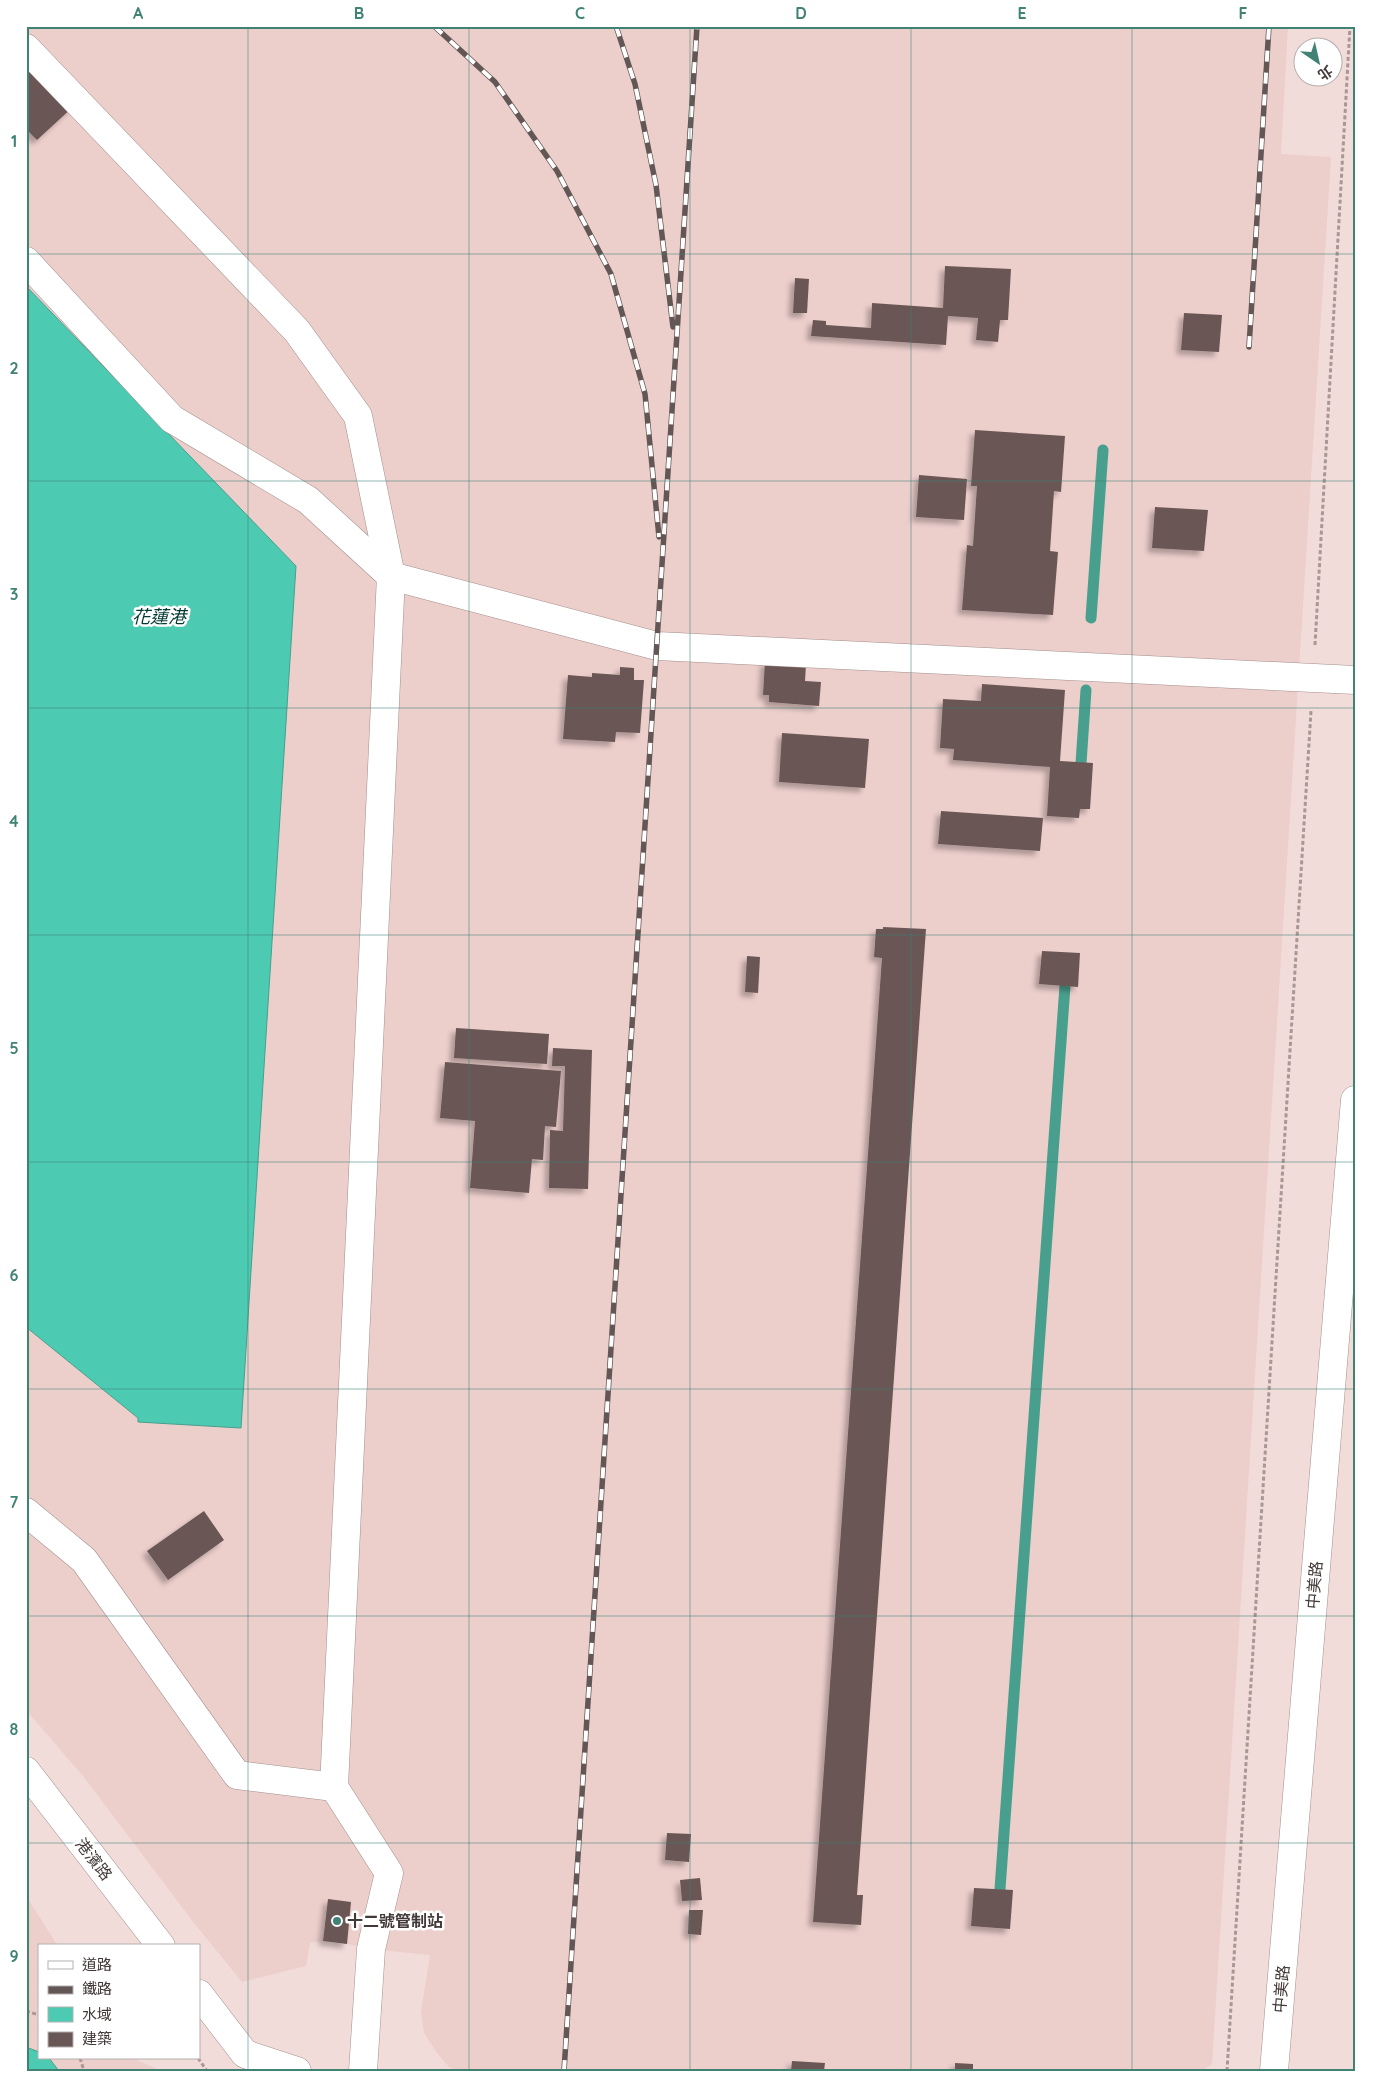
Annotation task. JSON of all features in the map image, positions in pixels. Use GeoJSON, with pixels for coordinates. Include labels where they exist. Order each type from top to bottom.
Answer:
{"type":"FeatureCollection","features":[{"type":"Feature","properties":{"kind":"main road"},"geometry":{"type":"LineString","coordinates":[[26,48],[297,331],[358,416],[391,576],[334,1787],[389,1873],[370,1949],[363,2071]]}},
{"type":"Feature","properties":{"kind":"main road"},"geometry":{"type":"LineString","coordinates":[[26,261],[172,419],[308,500],[391,576],[657,646],[1355,680]]}},
{"type":"Feature","properties":{"kind":"main road","name":"中美路"},"geometry":{"type":"LineString","coordinates":[[1274,2071],[1355,1100]]}},
{"type":"Feature","properties":{"kind":"main road"},"geometry":{"type":"LineString","coordinates":[[26,1512],[84,1560],[237,1775],[334,1787]]}},
{"type":"Feature","properties":{"kind":"main road","name":"港濱路"},"geometry":{"type":"LineString","coordinates":[[26,1772],[159,1944]]}},
{"type":"Feature","properties":{"kind":"main road"},"geometry":{"type":"LineString","coordinates":[[200,1995],[245,2054],[297,2071]]}},
{"type":"Feature","properties":{"kind":"path"},"geometry":{"type":"LineString","coordinates":[[1227,2071],[1313,677],[1350,26]]}},
{"type":"Feature","properties":{"kind":"path"},"geometry":{"type":"LineString","coordinates":[[26,2011],[38,2015]]}},
{"type":"Feature","properties":{"kind":"path"},"geometry":{"type":"LineString","coordinates":[[199,2060],[207,2071]]}},
{"type":"Feature","properties":{"kind":"shaded area"},"geometry":{"type":"Polygon","coordinates":[[[26,26],[1288,26],[1281,154],[1331,157],[1212,2064],[1202,2071],[459,2071],[449,2067],[424,2033],[421,2012],[430,1955],[371,1949],[323,1941],[310,1943],[306,1966],[242,1982],[194,1923],[83,1776],[26,1710],[26,1327],[138,1418],[296,567],[26,286],[26,26]]]}},
{"type":"Feature","properties":{"kind":"shaded area"},"geometry":{"type":"Polygon","coordinates":[[[26,1896],[57,1944],[38,1944],[38,2060],[137,2060],[161,2071],[26,2071],[26,1896]]]}},
{"type":"Feature","properties":{"kind":"water","name":"花蓮港"},"geometry":{"type":"Polygon","coordinates":[[[26,286],[296,566],[241,1428],[138,1422],[138,1418],[26,1327],[26,286]]]}},
{"type":"Feature","properties":{"kind":"water"},"geometry":{"type":"Polygon","coordinates":[[[26,2047],[38,2052],[38,2060],[51,2060],[59,2071],[26,2071],[26,2047]]]}},
{"type":"Feature","properties":{"kind":"building"},"geometry":{"type":"Polygon","coordinates":[[[35,65],[74,106],[37,140],[29,132],[26,135],[26,73],[35,65]]]}},
{"type":"Feature","properties":{"kind":"building"},"geometry":{"type":"Polygon","coordinates":[[[945,266],[1011,269],[1008,320],[1000,320],[998,342],[976,340],[978,318],[948,316],[946,345],[811,336],[813,320],[826,321],[826,325],[871,328],[872,303],[943,308],[945,266]]]}},
{"type":"Feature","properties":{"kind":"building"},"geometry":{"type":"Polygon","coordinates":[[[795,278],[809,279],[807,313],[793,313],[795,278]]]}},
{"type":"Feature","properties":{"kind":"building"},"geometry":{"type":"Polygon","coordinates":[[[1184,313],[1222,315],[1219,352],[1181,350],[1184,313]]]}},
{"type":"Feature","properties":{"kind":"building"},"geometry":{"type":"Polygon","coordinates":[[[975,430],[1065,436],[1061,492],[1054,491],[1050,551],[1058,552],[1053,615],[962,610],[967,545],[973,546],[977,486],[971,486],[975,430]]]}},
{"type":"Feature","properties":{"kind":"building"},"geometry":{"type":"Polygon","coordinates":[[[919,475],[967,479],[964,520],[916,517],[919,475]]]}},
{"type":"Feature","properties":{"kind":"building"},"geometry":{"type":"Polygon","coordinates":[[[1155,507],[1208,510],[1204,551],[1152,548],[1155,507]]]}},
{"type":"Feature","properties":{"kind":"building"},"geometry":{"type":"Polygon","coordinates":[[[765,661],[806,664],[805,681],[821,682],[819,706],[769,702],[769,695],[763,695],[765,661]]]}},
{"type":"Feature","properties":{"kind":"building"},"geometry":{"type":"Polygon","coordinates":[[[620,667],[634,668],[634,680],[644,680],[640,733],[616,732],[615,742],[563,739],[568,675],[592,677],[592,673],[620,675],[620,667]]]}},
{"type":"Feature","properties":{"kind":"building"},"geometry":{"type":"Polygon","coordinates":[[[982,684],[1065,690],[1060,761],[1093,763],[1090,809],[1080,809],[1079,818],[1047,816],[1050,767],[953,760],[954,749],[940,748],[943,699],[981,701],[982,684]]]}},
{"type":"Feature","properties":{"kind":"building"},"geometry":{"type":"Polygon","coordinates":[[[782,733],[869,739],[865,788],[779,782],[782,733]]]}},
{"type":"Feature","properties":{"kind":"building"},"geometry":{"type":"Polygon","coordinates":[[[941,811],[1043,818],[1040,851],[938,844],[941,811]]]}},
{"type":"Feature","properties":{"kind":"building"},"geometry":{"type":"Polygon","coordinates":[[[883,927],[926,929],[857,1895],[863,1895],[861,1925],[813,1922],[882,958],[874,957],[876,929],[883,929],[883,927]]]}},
{"type":"Feature","properties":{"kind":"building"},"geometry":{"type":"Polygon","coordinates":[[[1042,951],[1080,953],[1078,987],[1039,984],[1042,951]]]}},
{"type":"Feature","properties":{"kind":"building"},"geometry":{"type":"Polygon","coordinates":[[[747,956],[760,957],[758,993],[745,992],[747,956]]]}},
{"type":"Feature","properties":{"kind":"building"},"geometry":{"type":"Polygon","coordinates":[[[456,1028],[549,1034],[547,1064],[454,1058],[456,1028]]]}},
{"type":"Feature","properties":{"kind":"building"},"geometry":{"type":"Polygon","coordinates":[[[553,1048],[592,1050],[588,1189],[549,1188],[550,1130],[563,1131],[565,1066],[552,1066],[553,1048]]]}},
{"type":"Feature","properties":{"kind":"building"},"geometry":{"type":"Polygon","coordinates":[[[445,1062],[561,1071],[556,1127],[545,1126],[543,1160],[532,1159],[529,1193],[470,1188],[475,1121],[440,1118],[445,1062]]]}},
{"type":"Feature","properties":{"kind":"building"},"geometry":{"type":"Polygon","coordinates":[[[204,1511],[224,1540],[168,1580],[147,1551],[204,1511]]]}},
{"type":"Feature","properties":{"kind":"building"},"geometry":{"type":"Polygon","coordinates":[[[667,1833],[691,1834],[689,1862],[665,1860],[667,1833]]]}},
{"type":"Feature","properties":{"kind":"building"},"geometry":{"type":"Polygon","coordinates":[[[700,1878],[702,1900],[682,1901],[680,1880],[700,1878]]]}},
{"type":"Feature","properties":{"kind":"building"},"geometry":{"type":"Polygon","coordinates":[[[974,1888],[1013,1890],[1010,1929],[971,1926],[974,1888]]]}},
{"type":"Feature","properties":{"kind":"building","name":"十二號管制站"},"geometry":{"type":"Polygon","coordinates":[[[328,1899],[351,1902],[347,1944],[323,1941],[328,1899]]]}},
{"type":"Feature","properties":{"kind":"building"},"geometry":{"type":"Polygon","coordinates":[[[689,1910],[703,1910],[701,1935],[688,1934],[689,1910]]]}},
{"type":"Feature","properties":{"kind":"building"},"geometry":{"type":"Polygon","coordinates":[[[792,2061],[825,2063],[824,2071],[791,2071],[792,2061]]]}},
{"type":"Feature","properties":{"kind":"building"},"geometry":{"type":"Polygon","coordinates":[[[955,2063],[973,2064],[973,2071],[955,2071],[955,2063]]]}},
{"type":"Feature","properties":{"kind":"waterway"},"geometry":{"type":"LineString","coordinates":[[1091,618],[1103,450]]}},
{"type":"Feature","properties":{"kind":"waterway"},"geometry":{"type":"LineString","coordinates":[[1081,763],[1086,690]]}},
{"type":"Feature","properties":{"kind":"waterway"},"geometry":{"type":"LineString","coordinates":[[1000,1889],[1065,986]]}},
{"type":"Feature","properties":{"kind":"railway"},"geometry":{"type":"LineString","coordinates":[[434,26],[495,82],[557,171],[611,274],[645,394],[659,537]]}},
{"type":"Feature","properties":{"kind":"railway"},"geometry":{"type":"LineString","coordinates":[[616,26],[635,84],[656,185],[673,327]]}},
{"type":"Feature","properties":{"kind":"railway"},"geometry":{"type":"LineString","coordinates":[[564,2071],[697,26]]}},
{"type":"Feature","properties":{"kind":"railway"},"geometry":{"type":"LineString","coordinates":[[1249,347],[1269,26]]}},
{"type":"Feature","properties":{"kind":"place","name":"十二號管制站"},"geometry":{"type":"Point","coordinates":[337,1921]}}]}
